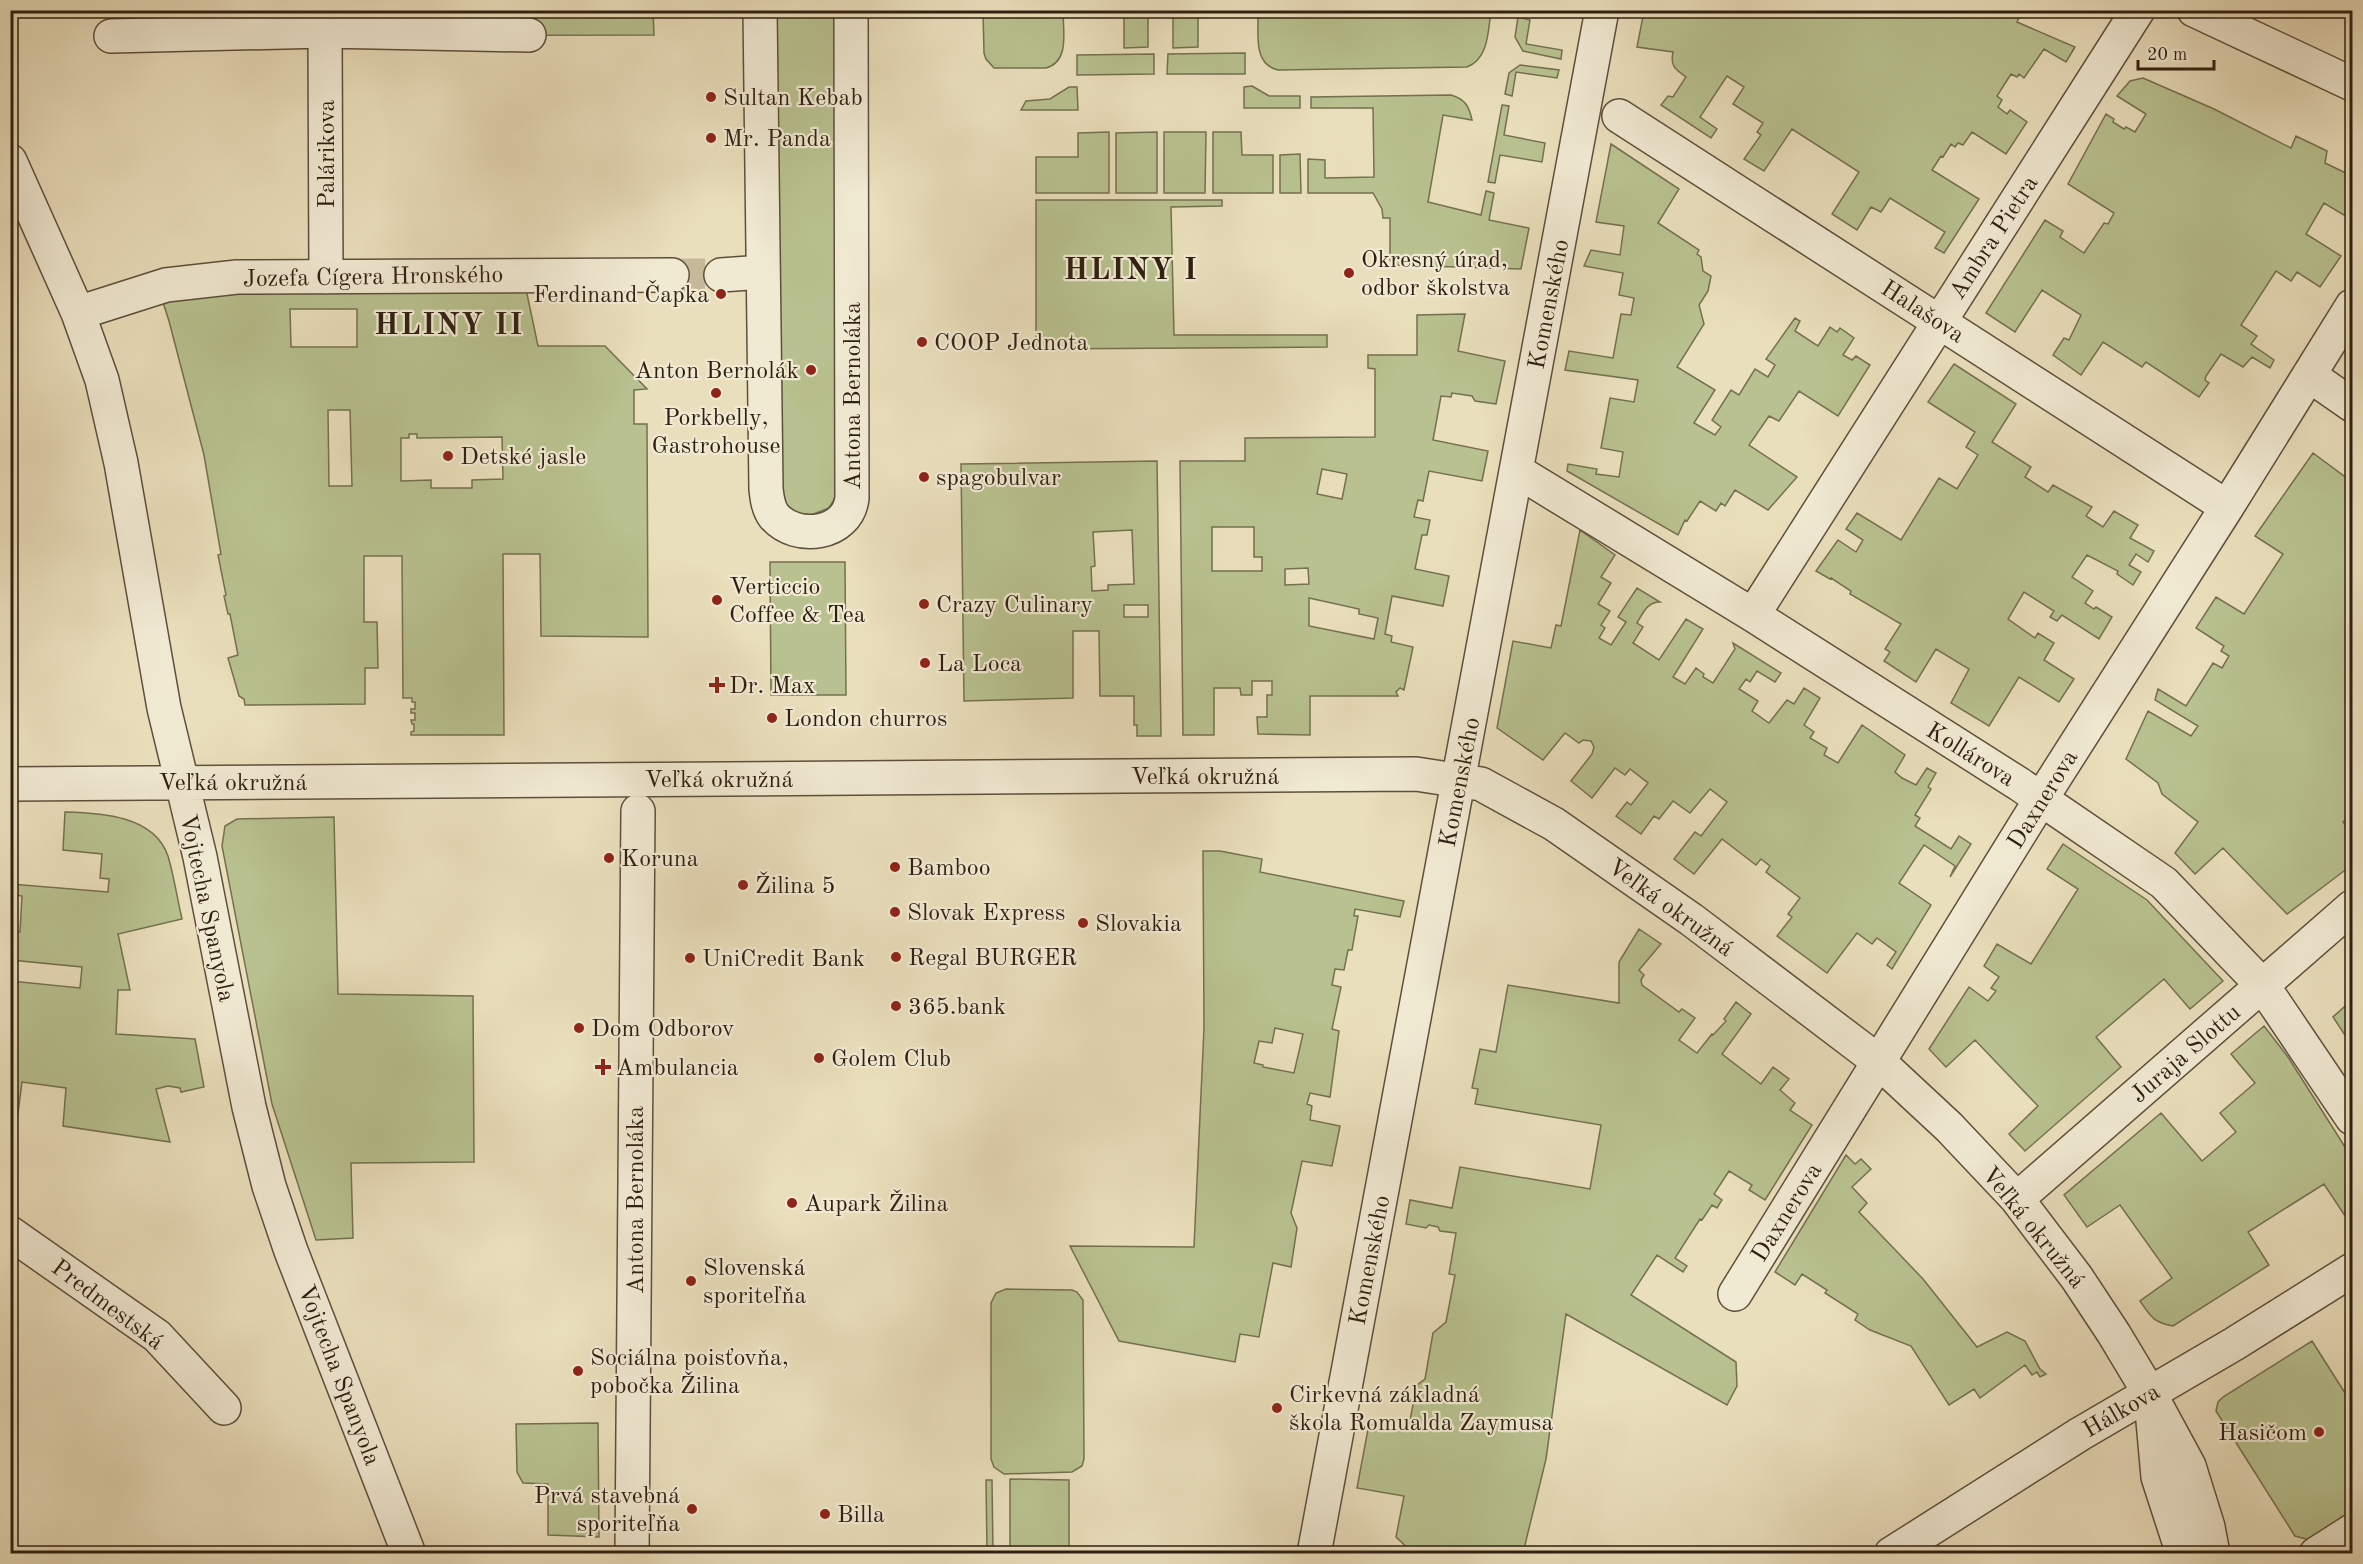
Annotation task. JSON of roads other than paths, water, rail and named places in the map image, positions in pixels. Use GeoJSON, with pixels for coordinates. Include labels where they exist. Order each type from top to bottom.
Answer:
{"type":"FeatureCollection","features":[{"type":"Feature","properties":{"kind":"street","name":"Antona Bernoláka"},"geometry":{"type":"LineString","coordinates":[[760,10],[765,479],[768,505],[775,516],[788,527],[810,532],[827,529],[839,523],[848,512],[852,489],[851,10]]}},
{"type":"Feature","properties":{"kind":"street","name":"Komenského"},"geometry":{"type":"LineString","coordinates":[[1314,1554],[1602,10]]}},
{"type":"Feature","properties":{"kind":"street","name":"Ambra Pietra"},"geometry":{"type":"LineString","coordinates":[[1752,615],[2138,10]]}},
{"type":"Feature","properties":{"kind":"street"},"geometry":{"type":"LineString","coordinates":[[2194,10],[2352,84]]}},
{"type":"Feature","properties":{"kind":"street"},"geometry":{"type":"LineString","coordinates":[[111,36],[326,31],[529,35]]}},
{"type":"Feature","properties":{"kind":"street","name":"Palárikova"},"geometry":{"type":"LineString","coordinates":[[326,31],[326,277]]}},
{"type":"Feature","properties":{"kind":"street","name":"Halašova"},"geometry":{"type":"LineString","coordinates":[[1618,116],[2228,507]]}},
{"type":"Feature","properties":{"kind":"street","name":"Vojtecha Spanyola"},"geometry":{"type":"LineString","coordinates":[[10,161],[78,314],[102,380],[118,452],[164,708],[200,857],[249,1107],[269,1186],[291,1251],[408,1549]]}},
{"type":"Feature","properties":{"kind":"street"},"geometry":{"type":"LineString","coordinates":[[721,275],[763,272]]}},
{"type":"Feature","properties":{"kind":"street","name":"Jozefa Cígera Hronského"},"geometry":{"type":"LineString","coordinates":[[78,314],[166,285],[237,277],[672,275]]}},
{"type":"Feature","properties":{"kind":"street","name":"Daxnerova"},"geometry":{"type":"LineString","coordinates":[[1735,1294],[2041,799],[2228,507],[2352,306]]}},
{"type":"Feature","properties":{"kind":"street"},"geometry":{"type":"LineString","coordinates":[[2309,375],[2352,405]]}},
{"type":"Feature","properties":{"kind":"street","name":"Kollárova"},"geometry":{"type":"LineString","coordinates":[[1517,471],[1752,615],[2041,799],[2164,883],[2263,986],[2352,1118]]}},
{"type":"Feature","properties":{"kind":"street","name":"Veľká okružná"},"geometry":{"type":"LineString","coordinates":[[10,784],[1416,774],[1481,784],[1554,824],[1692,920],[1878,1061],[1949,1126],[2017,1199],[2077,1278],[2150,1394],[2189,1466],[2208,1527],[2213,1554]]}},
{"type":"Feature","properties":{"kind":"street","name":"Antona Bernoláka"},"geometry":{"type":"LineString","coordinates":[[632,1554],[644,812],[646,1554]]}},
{"type":"Feature","properties":{"kind":"street","name":"Juraja Slottu"},"geometry":{"type":"LineString","coordinates":[[2017,1199],[2352,908]]}},
{"type":"Feature","properties":{"kind":"street","name":"Predmestská"},"geometry":{"type":"LineString","coordinates":[[10,1233],[157,1336],[224,1408]]}},
{"type":"Feature","properties":{"kind":"street","name":"Hálkova"},"geometry":{"type":"LineString","coordinates":[[1891,1554],[2071,1439],[2150,1394],[2352,1270]]}},
{"type":"Feature","properties":{"kind":"street","name":"Veľká okružná"},"geometry":{"type":"LineString","coordinates":[[2150,1394],[2158,1477],[2183,1554]]}},
{"type":"Feature","properties":{"kind":"street"},"geometry":{"type":"LineString","coordinates":[[2316,1554],[2352,1531]]}},
{"type":"Feature","properties":{"kind":"tunnel"},"geometry":{"type":"LineString","coordinates":[[672,275],[721,275]]}},
{"type":"Feature","properties":{"kind":"place","name":"Sultan Kebab"},"geometry":{"type":"Point","coordinates":[711,97]}},
{"type":"Feature","properties":{"kind":"place","name":"Mr. Panda"},"geometry":{"type":"Point","coordinates":[711,138]}},
{"type":"Feature","properties":{"kind":"place","name":"Okresný úrad, odbor školstva"},"geometry":{"type":"Point","coordinates":[1349,273]}},
{"type":"Feature","properties":{"kind":"place","name":"Ferdinand Čapka"},"geometry":{"type":"Point","coordinates":[721,294]}},
{"type":"Feature","properties":{"kind":"place","name":"COOP Jednota"},"geometry":{"type":"Point","coordinates":[922,342]}},
{"type":"Feature","properties":{"kind":"place","name":"Anton Bernolák"},"geometry":{"type":"Point","coordinates":[811,370]}},
{"type":"Feature","properties":{"kind":"place","name":"Porkbelly, Gastrohouse"},"geometry":{"type":"Point","coordinates":[716,393]}},
{"type":"Feature","properties":{"kind":"place","name":"Detské jasle"},"geometry":{"type":"Point","coordinates":[448,456]}},
{"type":"Feature","properties":{"kind":"place","name":"spagobulvar"},"geometry":{"type":"Point","coordinates":[924,477]}},
{"type":"Feature","properties":{"kind":"place","name":"Verticcio Coffee & Tea"},"geometry":{"type":"Point","coordinates":[717,600]}},
{"type":"Feature","properties":{"kind":"place","name":"Crazy Culinary"},"geometry":{"type":"Point","coordinates":[924,604]}},
{"type":"Feature","properties":{"kind":"place","name":"La Loca"},"geometry":{"type":"Point","coordinates":[925,663]}},
{"type":"Feature","properties":{"kind":"place","name":"Dr. Max"},"geometry":{"type":"Point","coordinates":[717,685]}},
{"type":"Feature","properties":{"kind":"place","name":"London churros"},"geometry":{"type":"Point","coordinates":[772,718]}},
{"type":"Feature","properties":{"kind":"place","name":"Koruna"},"geometry":{"type":"Point","coordinates":[609,858]}},
{"type":"Feature","properties":{"kind":"place","name":"Bamboo"},"geometry":{"type":"Point","coordinates":[895,867]}},
{"type":"Feature","properties":{"kind":"place","name":"Žilina 5"},"geometry":{"type":"Point","coordinates":[743,885]}},
{"type":"Feature","properties":{"kind":"place","name":"Slovak Express"},"geometry":{"type":"Point","coordinates":[895,912]}},
{"type":"Feature","properties":{"kind":"place","name":"Slovakia"},"geometry":{"type":"Point","coordinates":[1083,923]}},
{"type":"Feature","properties":{"kind":"place","name":"Regal BURGER"},"geometry":{"type":"Point","coordinates":[896,957]}},
{"type":"Feature","properties":{"kind":"place","name":"UniCredit Bank"},"geometry":{"type":"Point","coordinates":[690,958]}},
{"type":"Feature","properties":{"kind":"place","name":"365.bank"},"geometry":{"type":"Point","coordinates":[896,1006]}},
{"type":"Feature","properties":{"kind":"place","name":"Dom Odborov"},"geometry":{"type":"Point","coordinates":[579,1028]}},
{"type":"Feature","properties":{"kind":"place","name":"Golem Club"},"geometry":{"type":"Point","coordinates":[819,1058]}},
{"type":"Feature","properties":{"kind":"place","name":"Ambulancia"},"geometry":{"type":"Point","coordinates":[603,1067]}},
{"type":"Feature","properties":{"kind":"place","name":"Aupark Žilina"},"geometry":{"type":"Point","coordinates":[792,1203]}},
{"type":"Feature","properties":{"kind":"place","name":"Slovenská sporiteľňa"},"geometry":{"type":"Point","coordinates":[691,1281]}},
{"type":"Feature","properties":{"kind":"place","name":"Sociálna poisťovňa, pobočka Žilina"},"geometry":{"type":"Point","coordinates":[578,1371]}},
{"type":"Feature","properties":{"kind":"place","name":"Cirkevná základná škola Romualda Zaymusa"},"geometry":{"type":"Point","coordinates":[1277,1408]}},
{"type":"Feature","properties":{"kind":"place","name":"Hasičom"},"geometry":{"type":"Point","coordinates":[2319,1432]}},
{"type":"Feature","properties":{"kind":"place","name":"Prvá stavebná sporiteľňa"},"geometry":{"type":"Point","coordinates":[692,1509]}},
{"type":"Feature","properties":{"kind":"place","name":"Billa"},"geometry":{"type":"Point","coordinates":[825,1514]}},
{"type":"Feature","properties":{"kind":"district","name":"HLINY I"},"geometry":{"type":"Point","coordinates":[1131,269]}},
{"type":"Feature","properties":{"kind":"district","name":"HLINY II"},"geometry":{"type":"Point","coordinates":[449,324]}}]}
